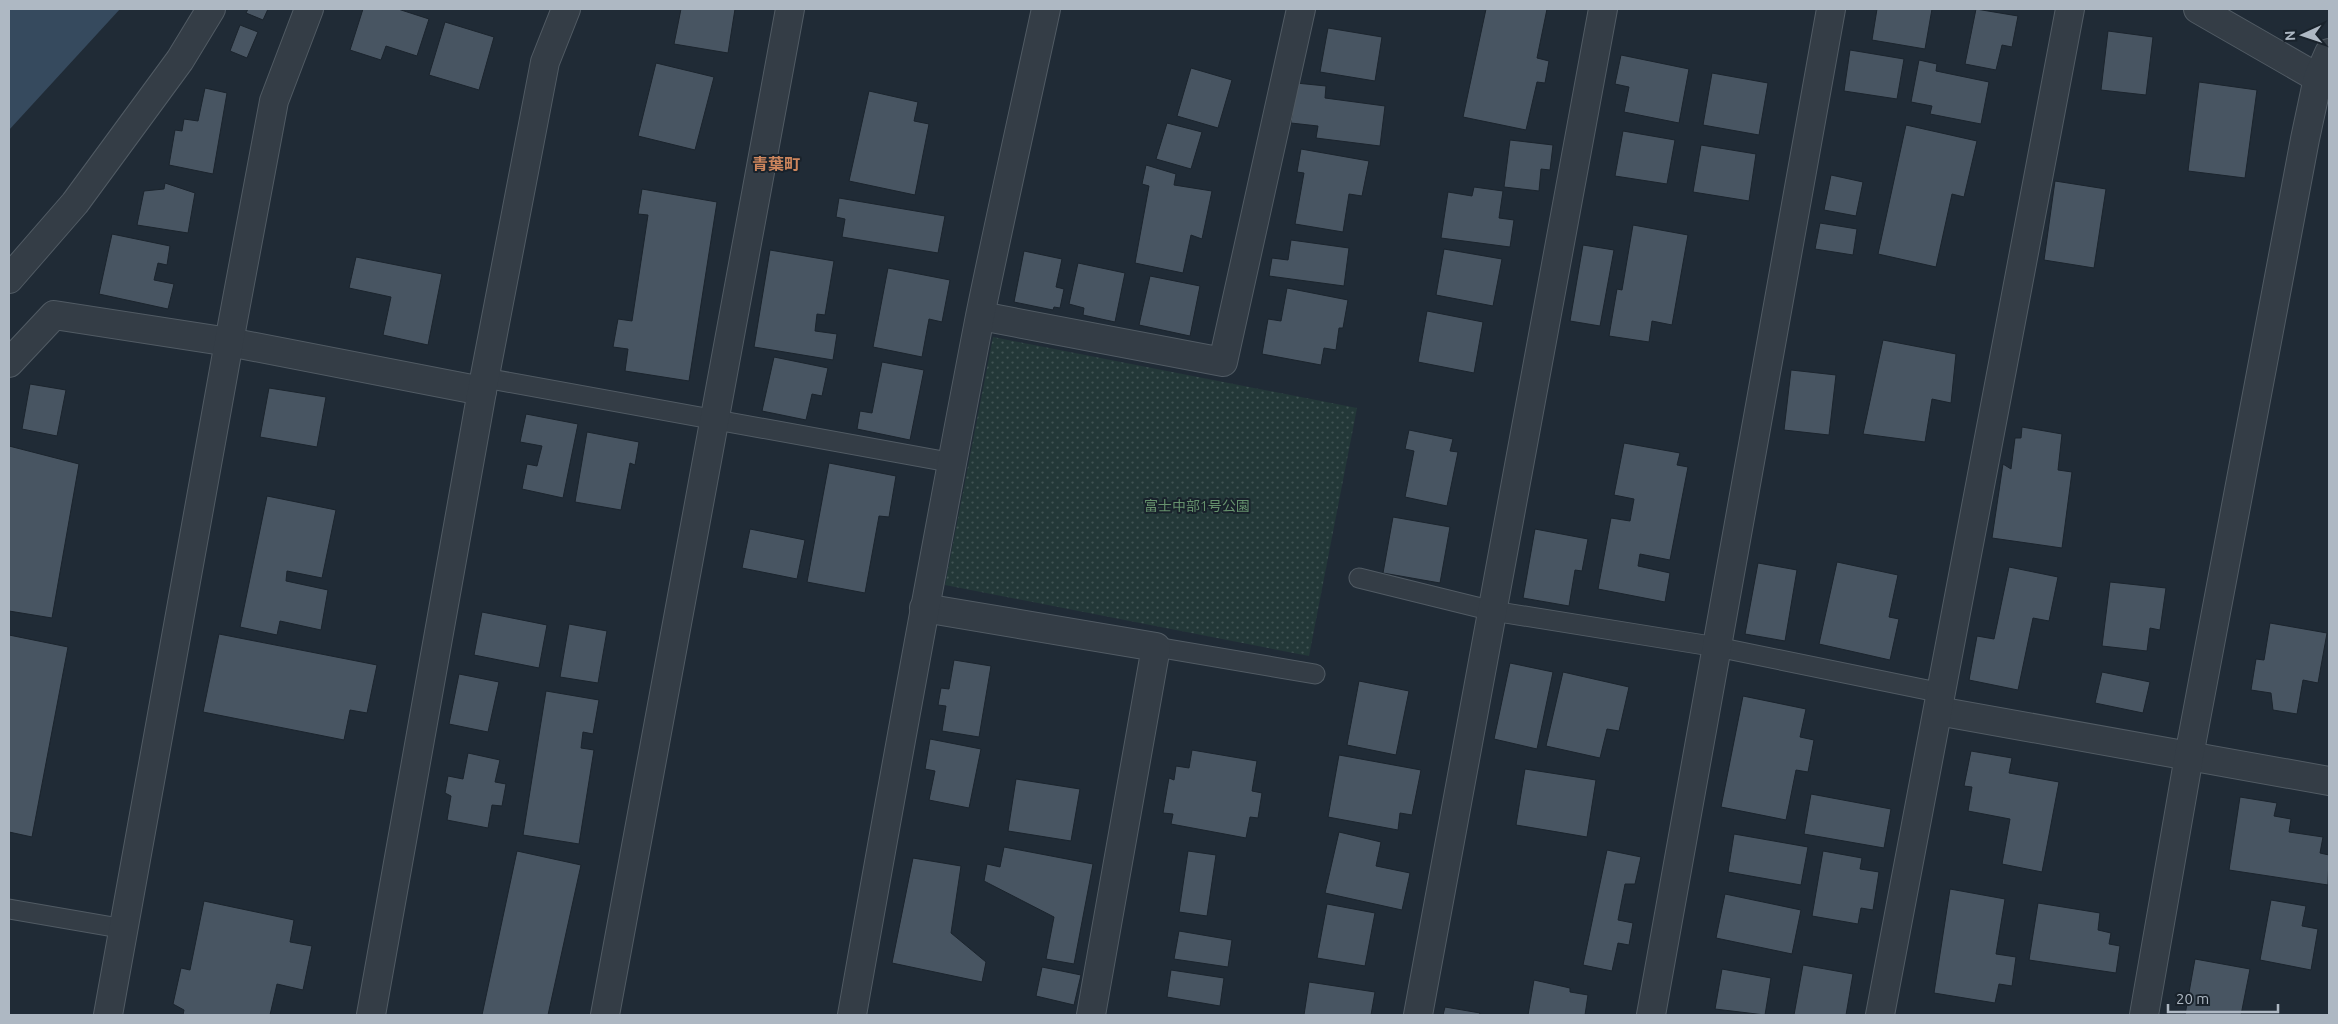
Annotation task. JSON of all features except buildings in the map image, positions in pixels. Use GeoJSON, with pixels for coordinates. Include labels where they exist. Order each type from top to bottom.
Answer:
{"type":"FeatureCollection","features":[{"type":"Feature","properties":{"kind":"street"},"geometry":{"type":"LineString","coordinates":[[9,279],[75,204],[180,60],[211,9]]}},
{"type":"Feature","properties":{"kind":"street"},"geometry":{"type":"LineString","coordinates":[[108,1015],[274,101],[309,9]]}},
{"type":"Feature","properties":{"kind":"street"},"geometry":{"type":"LineString","coordinates":[[371,1015],[484,384],[545,62],[566,9]]}},
{"type":"Feature","properties":{"kind":"street"},"geometry":{"type":"LineString","coordinates":[[605,1015],[713,419],[790,9]]}},
{"type":"Feature","properties":{"kind":"street"},"geometry":{"type":"LineString","coordinates":[[852,1015],[924,608],[954,463],[981,316],[1046,9]]}},
{"type":"Feature","properties":{"kind":"street"},"geometry":{"type":"LineString","coordinates":[[981,316],[1223,362],[1300,9]]}},
{"type":"Feature","properties":{"kind":"street"},"geometry":{"type":"LineString","coordinates":[[1418,1015],[1603,9]]}},
{"type":"Feature","properties":{"kind":"street"},"geometry":{"type":"LineString","coordinates":[[1650,1015],[1831,9]]}},
{"type":"Feature","properties":{"kind":"street"},"geometry":{"type":"LineString","coordinates":[[1880,1015],[2070,9]]}},
{"type":"Feature","properties":{"kind":"street"},"geometry":{"type":"LineString","coordinates":[[2198,9],[2324,81]]}},
{"type":"Feature","properties":{"kind":"street"},"geometry":{"type":"LineString","coordinates":[[2144,1015],[2189,756],[2301,158],[2324,81],[2329,53]]}},
{"type":"Feature","properties":{"kind":"street"},"geometry":{"type":"LineString","coordinates":[[9,362],[54,315],[484,384]]}},
{"type":"Feature","properties":{"kind":"street"},"geometry":{"type":"LineString","coordinates":[[924,608],[1156,647],[1091,1015]]}},
{"type":"Feature","properties":{"kind":"street"},"geometry":{"type":"LineString","coordinates":[[1940,702],[2189,756],[2329,781]]}},
{"type":"Feature","properties":{"kind":"lane"},"geometry":{"type":"LineString","coordinates":[[484,384],[713,419],[954,463]]}},
{"type":"Feature","properties":{"kind":"lane"},"geometry":{"type":"LineString","coordinates":[[1359,578],[1493,611],[1717,647],[1940,702]]}},
{"type":"Feature","properties":{"kind":"lane"},"geometry":{"type":"LineString","coordinates":[[1156,647],[1315,674]]}},
{"type":"Feature","properties":{"kind":"lane"},"geometry":{"type":"LineString","coordinates":[[9,909],[125,929]]}},
{"type":"Feature","properties":{"kind":"green space","name":"富士中部1号公園"},"geometry":{"type":"Polygon","coordinates":[[[993,337],[1357,408],[1309,656],[945,585],[993,337]]]}},
{"type":"Feature","properties":{"kind":"water"},"geometry":{"type":"Polygon","coordinates":[[[9,9],[120,9],[9,130],[9,9]]]}},
{"type":"Feature","properties":{"kind":"district","name":"青葉町"},"geometry":{"type":"Point","coordinates":[776,164]}}]}
